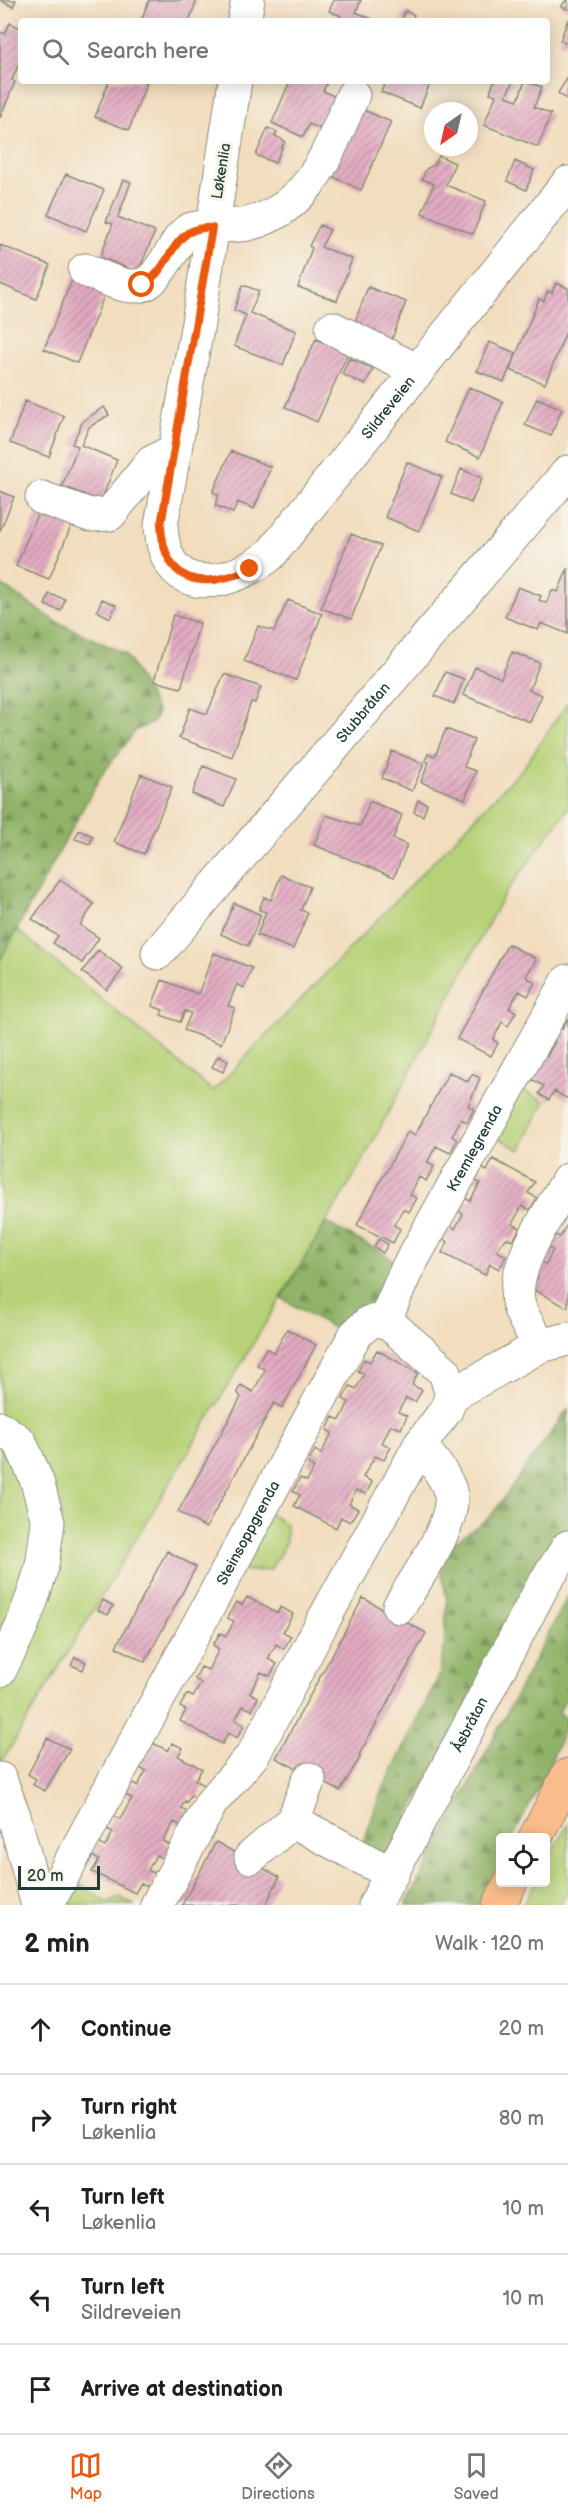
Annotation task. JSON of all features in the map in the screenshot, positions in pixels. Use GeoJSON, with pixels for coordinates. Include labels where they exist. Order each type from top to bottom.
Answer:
{"type":"FeatureCollection","features":[{"type":"Feature","properties":{"kind":"main road"},"geometry":{"type":"LineString","coordinates":[[538,1833],[568,1775]]}},
{"type":"Feature","properties":{"kind":"main road"},"geometry":{"type":"LineString","coordinates":[[499,1905],[508,1887]]}},
{"type":"Feature","properties":{"kind":"street"},"geometry":{"type":"LineString","coordinates":[[245,18],[248,0]]}},
{"type":"Feature","properties":{"kind":"street","name":"Løkenlia"},"geometry":{"type":"LineString","coordinates":[[182,574],[168,560],[162,547],[161,525],[235,84]]}},
{"type":"Feature","properties":{"kind":"street"},"geometry":{"type":"LineString","coordinates":[[85,270],[128,286],[142,285],[152,280],[187,231],[197,227],[212,228],[249,224],[271,215],[296,200],[323,164],[353,94]]}},
{"type":"Feature","properties":{"kind":"street","name":"Sildreveien"},"geometry":{"type":"LineString","coordinates":[[182,574],[210,582],[230,578],[250,569],[270,555],[566,190]]}},
{"type":"Feature","properties":{"kind":"street"},"geometry":{"type":"LineString","coordinates":[[332,328],[418,371]]}},
{"type":"Feature","properties":{"kind":"street"},"geometry":{"type":"LineString","coordinates":[[42,498],[90,515],[110,514],[151,463],[175,450]]}},
{"type":"Feature","properties":{"kind":"street","name":"Stubbråtan"},"geometry":{"type":"LineString","coordinates":[[158,953],[568,472]]}},
{"type":"Feature","properties":{"kind":"street","name":"Kremlegrenda"},"geometry":{"type":"LineString","coordinates":[[385,1320],[407,1269],[568,981]]}},
{"type":"Feature","properties":{"kind":"street"},"geometry":{"type":"LineString","coordinates":[[157,1905],[211,1803],[253,1755],[323,1620],[420,1444],[446,1410],[452,1395],[554,1342],[519,1307],[518,1283],[526,1257],[568,1180]]}},
{"type":"Feature","properties":{"kind":"street"},"geometry":{"type":"LineString","coordinates":[[385,1320],[444,1372],[452,1395]]}},
{"type":"Feature","properties":{"kind":"street","name":"Steinsoppgrenda"},"geometry":{"type":"LineString","coordinates":[[47,1905],[355,1335],[369,1322],[385,1320]]}},
{"type":"Feature","properties":{"kind":"street"},"geometry":{"type":"LineString","coordinates":[[0,1428],[20,1442],[37,1481],[48,1522],[42,1566],[21,1629],[0,1670]]}},
{"type":"Feature","properties":{"kind":"street"},"geometry":{"type":"LineString","coordinates":[[399,1607],[446,1525],[452,1504],[443,1475],[420,1444]]}},
{"type":"Feature","properties":{"kind":"street","name":"Åsbråtan"},"geometry":{"type":"LineString","coordinates":[[375,1905],[543,1585],[568,1547]]}},
{"type":"Feature","properties":{"kind":"street"},"geometry":{"type":"LineString","coordinates":[[0,1779],[14,1816],[38,1905]]}},
{"type":"Feature","properties":{"kind":"street"},"geometry":{"type":"LineString","coordinates":[[251,1857],[293,1821],[309,1779]]}},
{"type":"Feature","properties":{"kind":"street"},"geometry":{"type":"LineString","coordinates":[[293,1821],[392,1874]]}},
{"type":"Feature","properties":{"kind":"green space"},"geometry":{"type":"Polygon","coordinates":[[[0,584],[57,622],[126,654],[158,713],[152,723],[136,730],[100,777],[0,960],[0,584]]]}},
{"type":"Feature","properties":{"kind":"green space"},"geometry":{"type":"Polygon","coordinates":[[[568,702],[568,809],[503,896],[360,1166],[0,1765],[0,960],[17,930],[213,1091],[524,767],[568,702]]]}},
{"type":"Feature","properties":{"kind":"green space"},"geometry":{"type":"Polygon","coordinates":[[[518,1088],[545,1101],[520,1150],[493,1135],[518,1088]]]}},
{"type":"Feature","properties":{"kind":"green space"},"geometry":{"type":"Polygon","coordinates":[[[326,1223],[383,1253],[398,1264],[368,1308],[344,1334],[281,1298],[326,1223]]]}},
{"type":"Feature","properties":{"kind":"green space"},"geometry":{"type":"Polygon","coordinates":[[[568,1409],[568,1527],[539,1569],[384,1862],[362,1847],[379,1797],[439,1676],[444,1647],[447,1601],[441,1570],[449,1546],[490,1517],[568,1409]]]}},
{"type":"Feature","properties":{"kind":"green space"},"geometry":{"type":"Polygon","coordinates":[[[268,1513],[286,1524],[286,1543],[270,1570],[247,1571],[238,1567],[268,1513]]]}},
{"type":"Feature","properties":{"kind":"green space"},"geometry":{"type":"Polygon","coordinates":[[[568,1596],[568,1694],[559,1712],[568,1720],[546,1773],[515,1833],[496,1833],[496,1870],[478,1905],[406,1905],[568,1596]]]}},
{"type":"Feature","properties":{"kind":"green space"},"geometry":{"type":"Polygon","coordinates":[[[568,1824],[568,1890],[560,1905],[523,1905],[533,1887],[550,1887],[550,1856],[568,1824]]]}},
{"type":"Feature","properties":{"kind":"green space"},"geometry":{"type":"Polygon","coordinates":[[[75,1881],[108,1903],[120,1897],[134,1905],[64,1905],[75,1881]]]}},
{"type":"Feature","properties":{"kind":"building"},"geometry":{"type":"Polygon","coordinates":[[[0,0],[16,0],[13,7],[0,0]]]}},
{"type":"Feature","properties":{"kind":"building"},"geometry":{"type":"Polygon","coordinates":[[[149,0],[197,0],[190,18],[142,18],[149,0]]]}},
{"type":"Feature","properties":{"kind":"building"},"geometry":{"type":"Polygon","coordinates":[[[334,0],[361,0],[356,12],[370,18],[340,18],[341,16],[329,11],[334,0]]]}},
{"type":"Feature","properties":{"kind":"building"},"geometry":{"type":"Polygon","coordinates":[[[568,0],[568,9],[561,7],[568,0]]]}},
{"type":"Feature","properties":{"kind":"building"},"geometry":{"type":"Polygon","coordinates":[[[405,11],[414,15],[413,18],[402,18],[405,11]]]}},
{"type":"Feature","properties":{"kind":"building"},"geometry":{"type":"Polygon","coordinates":[[[568,19],[568,44],[560,41],[568,19]]]}},
{"type":"Feature","properties":{"kind":"building"},"geometry":{"type":"Polygon","coordinates":[[[10,23],[18,27],[18,66],[12,80],[15,82],[0,118],[0,32],[5,34],[10,23]]]}},
{"type":"Feature","properties":{"kind":"building"},"geometry":{"type":"Polygon","coordinates":[[[568,77],[568,100],[558,93],[568,77]]]}},
{"type":"Feature","properties":{"kind":"building"},"geometry":{"type":"Polygon","coordinates":[[[108,84],[146,84],[129,130],[95,117],[108,84]]]}},
{"type":"Feature","properties":{"kind":"building"},"geometry":{"type":"Polygon","coordinates":[[[289,84],[326,84],[323,91],[338,98],[324,130],[309,124],[303,137],[272,123],[289,84]]]}},
{"type":"Feature","properties":{"kind":"building"},"geometry":{"type":"Polygon","coordinates":[[[385,84],[430,84],[420,108],[381,92],[385,84]]]}},
{"type":"Feature","properties":{"kind":"building"},"geometry":{"type":"Polygon","coordinates":[[[493,84],[512,84],[506,96],[518,100],[524,84],[542,87],[534,107],[551,114],[538,147],[484,125],[496,95],[490,93],[493,84]]]}},
{"type":"Feature","properties":{"kind":"building"},"geometry":{"type":"Polygon","coordinates":[[[359,108],[391,122],[361,190],[329,175],[359,108]]]}},
{"type":"Feature","properties":{"kind":"building"},"geometry":{"type":"Polygon","coordinates":[[[268,128],[277,132],[275,136],[285,141],[275,163],[256,155],[268,128]]]}},
{"type":"Feature","properties":{"kind":"building"},"geometry":{"type":"Polygon","coordinates":[[[439,156],[455,163],[446,185],[486,201],[473,234],[422,213],[434,184],[422,179],[426,169],[434,165],[439,156]]]}},
{"type":"Feature","properties":{"kind":"building"},"geometry":{"type":"Polygon","coordinates":[[[515,161],[534,170],[526,190],[507,181],[515,161]]]}},
{"type":"Feature","properties":{"kind":"building"},"geometry":{"type":"Polygon","coordinates":[[[66,174],[104,190],[86,231],[48,214],[66,174]]]}},
{"type":"Feature","properties":{"kind":"building"},"geometry":{"type":"Polygon","coordinates":[[[123,180],[131,182],[118,217],[155,232],[138,272],[100,257],[113,224],[106,222],[123,180]]]}},
{"type":"Feature","properties":{"kind":"building"},"geometry":{"type":"Polygon","coordinates":[[[320,225],[330,230],[321,247],[352,259],[337,301],[298,287],[312,248],[309,246],[320,225]]]}},
{"type":"Feature","properties":{"kind":"building"},"geometry":{"type":"Polygon","coordinates":[[[0,245],[50,265],[36,299],[0,284],[0,245]]]}},
{"type":"Feature","properties":{"kind":"building"},"geometry":{"type":"Polygon","coordinates":[[[73,277],[106,291],[77,363],[44,349],[73,277]]]}},
{"type":"Feature","properties":{"kind":"building"},"geometry":{"type":"Polygon","coordinates":[[[556,283],[568,288],[568,327],[545,384],[510,370],[539,299],[544,301],[548,291],[552,293],[556,283]]]}},
{"type":"Feature","properties":{"kind":"building"},"geometry":{"type":"Polygon","coordinates":[[[243,285],[259,291],[250,313],[296,331],[283,365],[234,346],[246,315],[234,310],[243,285]]]}},
{"type":"Feature","properties":{"kind":"building"},"geometry":{"type":"Polygon","coordinates":[[[368,287],[406,302],[390,344],[352,329],[368,287]]]}},
{"type":"Feature","properties":{"kind":"building"},"geometry":{"type":"Polygon","coordinates":[[[316,339],[348,353],[317,422],[285,407],[316,339]]]}},
{"type":"Feature","properties":{"kind":"building"},"geometry":{"type":"Polygon","coordinates":[[[489,342],[516,353],[504,382],[477,371],[489,342]]]}},
{"type":"Feature","properties":{"kind":"building"},"geometry":{"type":"Polygon","coordinates":[[[349,358],[373,369],[365,385],[342,374],[349,358]]]}},
{"type":"Feature","properties":{"kind":"building"},"geometry":{"type":"Polygon","coordinates":[[[469,387],[503,402],[480,457],[445,442],[469,387]]]}},
{"type":"Feature","properties":{"kind":"building"},"geometry":{"type":"Polygon","coordinates":[[[537,398],[562,409],[551,436],[525,425],[537,398]]]}},
{"type":"Feature","properties":{"kind":"building"},"geometry":{"type":"Polygon","coordinates":[[[25,401],[64,416],[49,457],[10,443],[25,401]]]}},
{"type":"Feature","properties":{"kind":"building"},"geometry":{"type":"Polygon","coordinates":[[[104,407],[109,415],[89,427],[81,445],[117,460],[101,501],[62,486],[78,446],[72,444],[83,421],[104,407]]]}},
{"type":"Feature","properties":{"kind":"building"},"geometry":{"type":"Polygon","coordinates":[[[231,451],[271,467],[254,509],[238,502],[233,513],[215,505],[219,495],[213,492],[231,451]]]}},
{"type":"Feature","properties":{"kind":"building"},"geometry":{"type":"Polygon","coordinates":[[[407,462],[442,477],[419,531],[385,517],[407,462]]]}},
{"type":"Feature","properties":{"kind":"building"},"geometry":{"type":"Polygon","coordinates":[[[461,469],[482,478],[471,503],[451,494],[461,469]]]}},
{"type":"Feature","properties":{"kind":"building"},"geometry":{"type":"Polygon","coordinates":[[[0,491],[14,497],[0,531],[0,491]]]}},
{"type":"Feature","properties":{"kind":"building"},"geometry":{"type":"Polygon","coordinates":[[[39,510],[72,524],[49,579],[16,566],[39,510]]]}},
{"type":"Feature","properties":{"kind":"building"},"geometry":{"type":"Polygon","coordinates":[[[351,534],[381,546],[351,619],[321,608],[351,534]]]}},
{"type":"Feature","properties":{"kind":"building"},"geometry":{"type":"Polygon","coordinates":[[[568,568],[568,634],[541,623],[538,630],[505,617],[518,587],[541,596],[539,600],[546,603],[552,590],[558,592],[568,568]]]}},
{"type":"Feature","properties":{"kind":"building"},"geometry":{"type":"Polygon","coordinates":[[[49,594],[65,599],[61,611],[45,605],[49,594]]]}},
{"type":"Feature","properties":{"kind":"building"},"geometry":{"type":"Polygon","coordinates":[[[102,599],[116,605],[110,618],[97,611],[102,599]]]}},
{"type":"Feature","properties":{"kind":"building"},"geometry":{"type":"Polygon","coordinates":[[[288,600],[322,614],[296,680],[244,661],[258,626],[274,631],[288,600]]]}},
{"type":"Feature","properties":{"kind":"building"},"geometry":{"type":"Polygon","coordinates":[[[173,615],[200,623],[181,688],[154,681],[173,615]]]}},
{"type":"Feature","properties":{"kind":"building"},"geometry":{"type":"Polygon","coordinates":[[[512,652],[540,663],[529,690],[542,695],[530,722],[463,695],[475,667],[501,678],[512,652]]]}},
{"type":"Feature","properties":{"kind":"building"},"geometry":{"type":"Polygon","coordinates":[[[445,672],[464,679],[454,704],[435,696],[445,672]]]}},
{"type":"Feature","properties":{"kind":"building"},"geometry":{"type":"Polygon","coordinates":[[[224,674],[261,687],[255,703],[251,702],[232,757],[179,738],[190,708],[207,714],[224,674]]]}},
{"type":"Feature","properties":{"kind":"building"},"geometry":{"type":"Polygon","coordinates":[[[446,729],[474,740],[464,767],[476,771],[465,799],[421,782],[429,762],[425,761],[428,754],[435,756],[446,729]]]}},
{"type":"Feature","properties":{"kind":"building"},"geometry":{"type":"Polygon","coordinates":[[[392,751],[424,764],[412,791],[382,778],[392,751]]]}},
{"type":"Feature","properties":{"kind":"building"},"geometry":{"type":"Polygon","coordinates":[[[203,766],[236,779],[224,807],[192,794],[203,766]]]}},
{"type":"Feature","properties":{"kind":"building"},"geometry":{"type":"Polygon","coordinates":[[[141,774],[172,787],[144,854],[114,842],[141,774]]]}},
{"type":"Feature","properties":{"kind":"building"},"geometry":{"type":"Polygon","coordinates":[[[418,800],[427,804],[423,816],[414,812],[418,800]]]}},
{"type":"Feature","properties":{"kind":"building"},"geometry":{"type":"Polygon","coordinates":[[[370,801],[402,815],[393,839],[407,845],[394,877],[314,845],[326,815],[360,826],[370,801]]]}},
{"type":"Feature","properties":{"kind":"building"},"geometry":{"type":"Polygon","coordinates":[[[79,830],[93,836],[90,844],[75,839],[79,830]]]}},
{"type":"Feature","properties":{"kind":"building"},"geometry":{"type":"Polygon","coordinates":[[[281,875],[310,887],[301,910],[308,913],[293,949],[257,935],[266,912],[259,910],[264,897],[271,900],[281,875]]]}},
{"type":"Feature","properties":{"kind":"building"},"geometry":{"type":"Polygon","coordinates":[[[60,880],[94,904],[80,925],[99,938],[82,963],[53,943],[58,936],[32,919],[60,880]]]}},
{"type":"Feature","properties":{"kind":"building"},"geometry":{"type":"Polygon","coordinates":[[[234,903],[261,915],[248,946],[221,934],[234,903]]]}},
{"type":"Feature","properties":{"kind":"building"},"geometry":{"type":"Polygon","coordinates":[[[508,944],[536,959],[526,977],[535,982],[528,996],[519,991],[509,1008],[516,1012],[508,1026],[502,1022],[493,1040],[498,1043],[491,1056],[457,1039],[508,944]]]}},
{"type":"Feature","properties":{"kind":"building"},"geometry":{"type":"Polygon","coordinates":[[[98,950],[123,969],[107,990],[82,972],[98,950]]]}},
{"type":"Feature","properties":{"kind":"building"},"geometry":{"type":"Polygon","coordinates":[[[214,953],[252,968],[244,988],[237,984],[228,1006],[235,1008],[221,1044],[184,1030],[191,1013],[185,1011],[180,1022],[161,1015],[163,1010],[152,1006],[162,980],[198,994],[214,953]]]}},
{"type":"Feature","properties":{"kind":"building"},"geometry":{"type":"Polygon","coordinates":[[[568,1018],[568,1099],[554,1091],[549,1100],[539,1094],[544,1086],[527,1077],[540,1052],[547,1056],[555,1042],[549,1038],[556,1025],[562,1029],[568,1018]]]}},
{"type":"Feature","properties":{"kind":"building"},"geometry":{"type":"Polygon","coordinates":[[[218,1056],[228,1061],[223,1072],[212,1067],[218,1056]]]}},
{"type":"Feature","properties":{"kind":"building"},"geometry":{"type":"Polygon","coordinates":[[[449,1072],[468,1082],[472,1074],[480,1078],[468,1106],[474,1109],[467,1122],[461,1119],[452,1136],[457,1140],[450,1153],[436,1146],[427,1163],[434,1166],[426,1181],[419,1177],[410,1195],[417,1198],[409,1212],[403,1209],[394,1225],[400,1229],[393,1243],[357,1225],[408,1131],[415,1135],[449,1072]]]}},
{"type":"Feature","properties":{"kind":"building"},"geometry":{"type":"Polygon","coordinates":[[[493,1159],[535,1182],[528,1193],[537,1198],[530,1210],[522,1206],[512,1224],[520,1228],[513,1241],[507,1238],[497,1251],[506,1256],[499,1269],[490,1264],[485,1275],[442,1253],[448,1242],[442,1238],[449,1225],[455,1229],[463,1214],[457,1210],[459,1195],[470,1201],[480,1183],[473,1180],[476,1165],[487,1171],[493,1159]]]}},
{"type":"Feature","properties":{"kind":"building"},"geometry":{"type":"Polygon","coordinates":[[[568,1223],[568,1307],[566,1307],[532,1289],[538,1277],[532,1274],[539,1261],[546,1264],[553,1250],[547,1246],[553,1234],[560,1237],[568,1223]]]}},
{"type":"Feature","properties":{"kind":"building"},"geometry":{"type":"Polygon","coordinates":[[[379,1239],[388,1244],[383,1253],[374,1247],[379,1239]]]}},
{"type":"Feature","properties":{"kind":"building"},"geometry":{"type":"Polygon","coordinates":[[[287,1329],[316,1345],[282,1408],[274,1403],[206,1528],[178,1512],[241,1397],[237,1392],[241,1385],[253,1392],[265,1370],[257,1365],[266,1348],[274,1353],[287,1329]]]}},
{"type":"Feature","properties":{"kind":"building"},"geometry":{"type":"Polygon","coordinates":[[[377,1350],[418,1373],[412,1385],[422,1390],[415,1402],[406,1398],[398,1412],[407,1416],[401,1429],[391,1425],[382,1443],[391,1447],[384,1460],[375,1456],[363,1477],[372,1482],[366,1494],[356,1490],[349,1504],[358,1509],[350,1522],[341,1517],[336,1528],[294,1506],[300,1495],[293,1491],[300,1478],[307,1481],[314,1467],[308,1464],[315,1450],[321,1454],[332,1433],[327,1430],[333,1417],[340,1420],[349,1402],[343,1399],[350,1386],[356,1389],[364,1374],[358,1371],[364,1359],[370,1362],[377,1350]]]}},
{"type":"Feature","properties":{"kind":"building"},"geometry":{"type":"Polygon","coordinates":[[[167,1551],[196,1567],[145,1662],[116,1647],[167,1551]]]}},
{"type":"Feature","properties":{"kind":"building"},"geometry":{"type":"Polygon","coordinates":[[[247,1597],[277,1613],[281,1607],[293,1614],[283,1632],[291,1636],[284,1649],[276,1644],[268,1659],[277,1664],[270,1676],[261,1672],[250,1693],[258,1697],[252,1710],[243,1706],[235,1720],[244,1725],[237,1738],[228,1733],[222,1744],[180,1721],[186,1710],[180,1707],[187,1694],[193,1697],[201,1683],[195,1679],[201,1667],[208,1670],[219,1649],[213,1645],[220,1633],[226,1636],[230,1629],[234,1621],[227,1618],[236,1602],[242,1605],[247,1597]]]}},
{"type":"Feature","properties":{"kind":"building"},"geometry":{"type":"Polygon","coordinates":[[[363,1598],[426,1633],[340,1791],[276,1758],[363,1598]]]}},
{"type":"Feature","properties":{"kind":"building"},"geometry":{"type":"Polygon","coordinates":[[[103,1600],[113,1606],[108,1615],[98,1610],[103,1600]]]}},
{"type":"Feature","properties":{"kind":"building"},"geometry":{"type":"Polygon","coordinates":[[[75,1657],[86,1662],[83,1670],[71,1665],[75,1657]]]}},
{"type":"Feature","properties":{"kind":"building"},"geometry":{"type":"Polygon","coordinates":[[[47,1738],[70,1749],[45,1791],[33,1785],[36,1779],[28,1774],[47,1738]]]}},
{"type":"Feature","properties":{"kind":"building"},"geometry":{"type":"Polygon","coordinates":[[[153,1743],[168,1751],[172,1743],[183,1748],[178,1756],[202,1769],[195,1780],[204,1785],[197,1798],[191,1795],[181,1808],[189,1812],[182,1826],[174,1822],[163,1841],[171,1846],[164,1859],[156,1855],[148,1870],[156,1874],[149,1887],[141,1883],[135,1893],[92,1872],[99,1860],[92,1856],[99,1843],[105,1847],[113,1832],[107,1829],[114,1816],[120,1819],[132,1798],[126,1795],[132,1783],[138,1786],[146,1771],[140,1768],[153,1743]]]}},
{"type":"Feature","properties":{"kind":"building"},"geometry":{"type":"Polygon","coordinates":[[[216,1842],[279,1877],[266,1905],[182,1905],[216,1842]]]}},
{"type":"Feature","properties":{"kind":"route"},"geometry":{"type":"LineString","coordinates":[[142,285],[152,280],[187,231],[197,227],[212,228],[198,323],[161,525],[162,547],[168,560],[182,574],[195,579],[210,582],[230,578],[250,569]]}}]}
